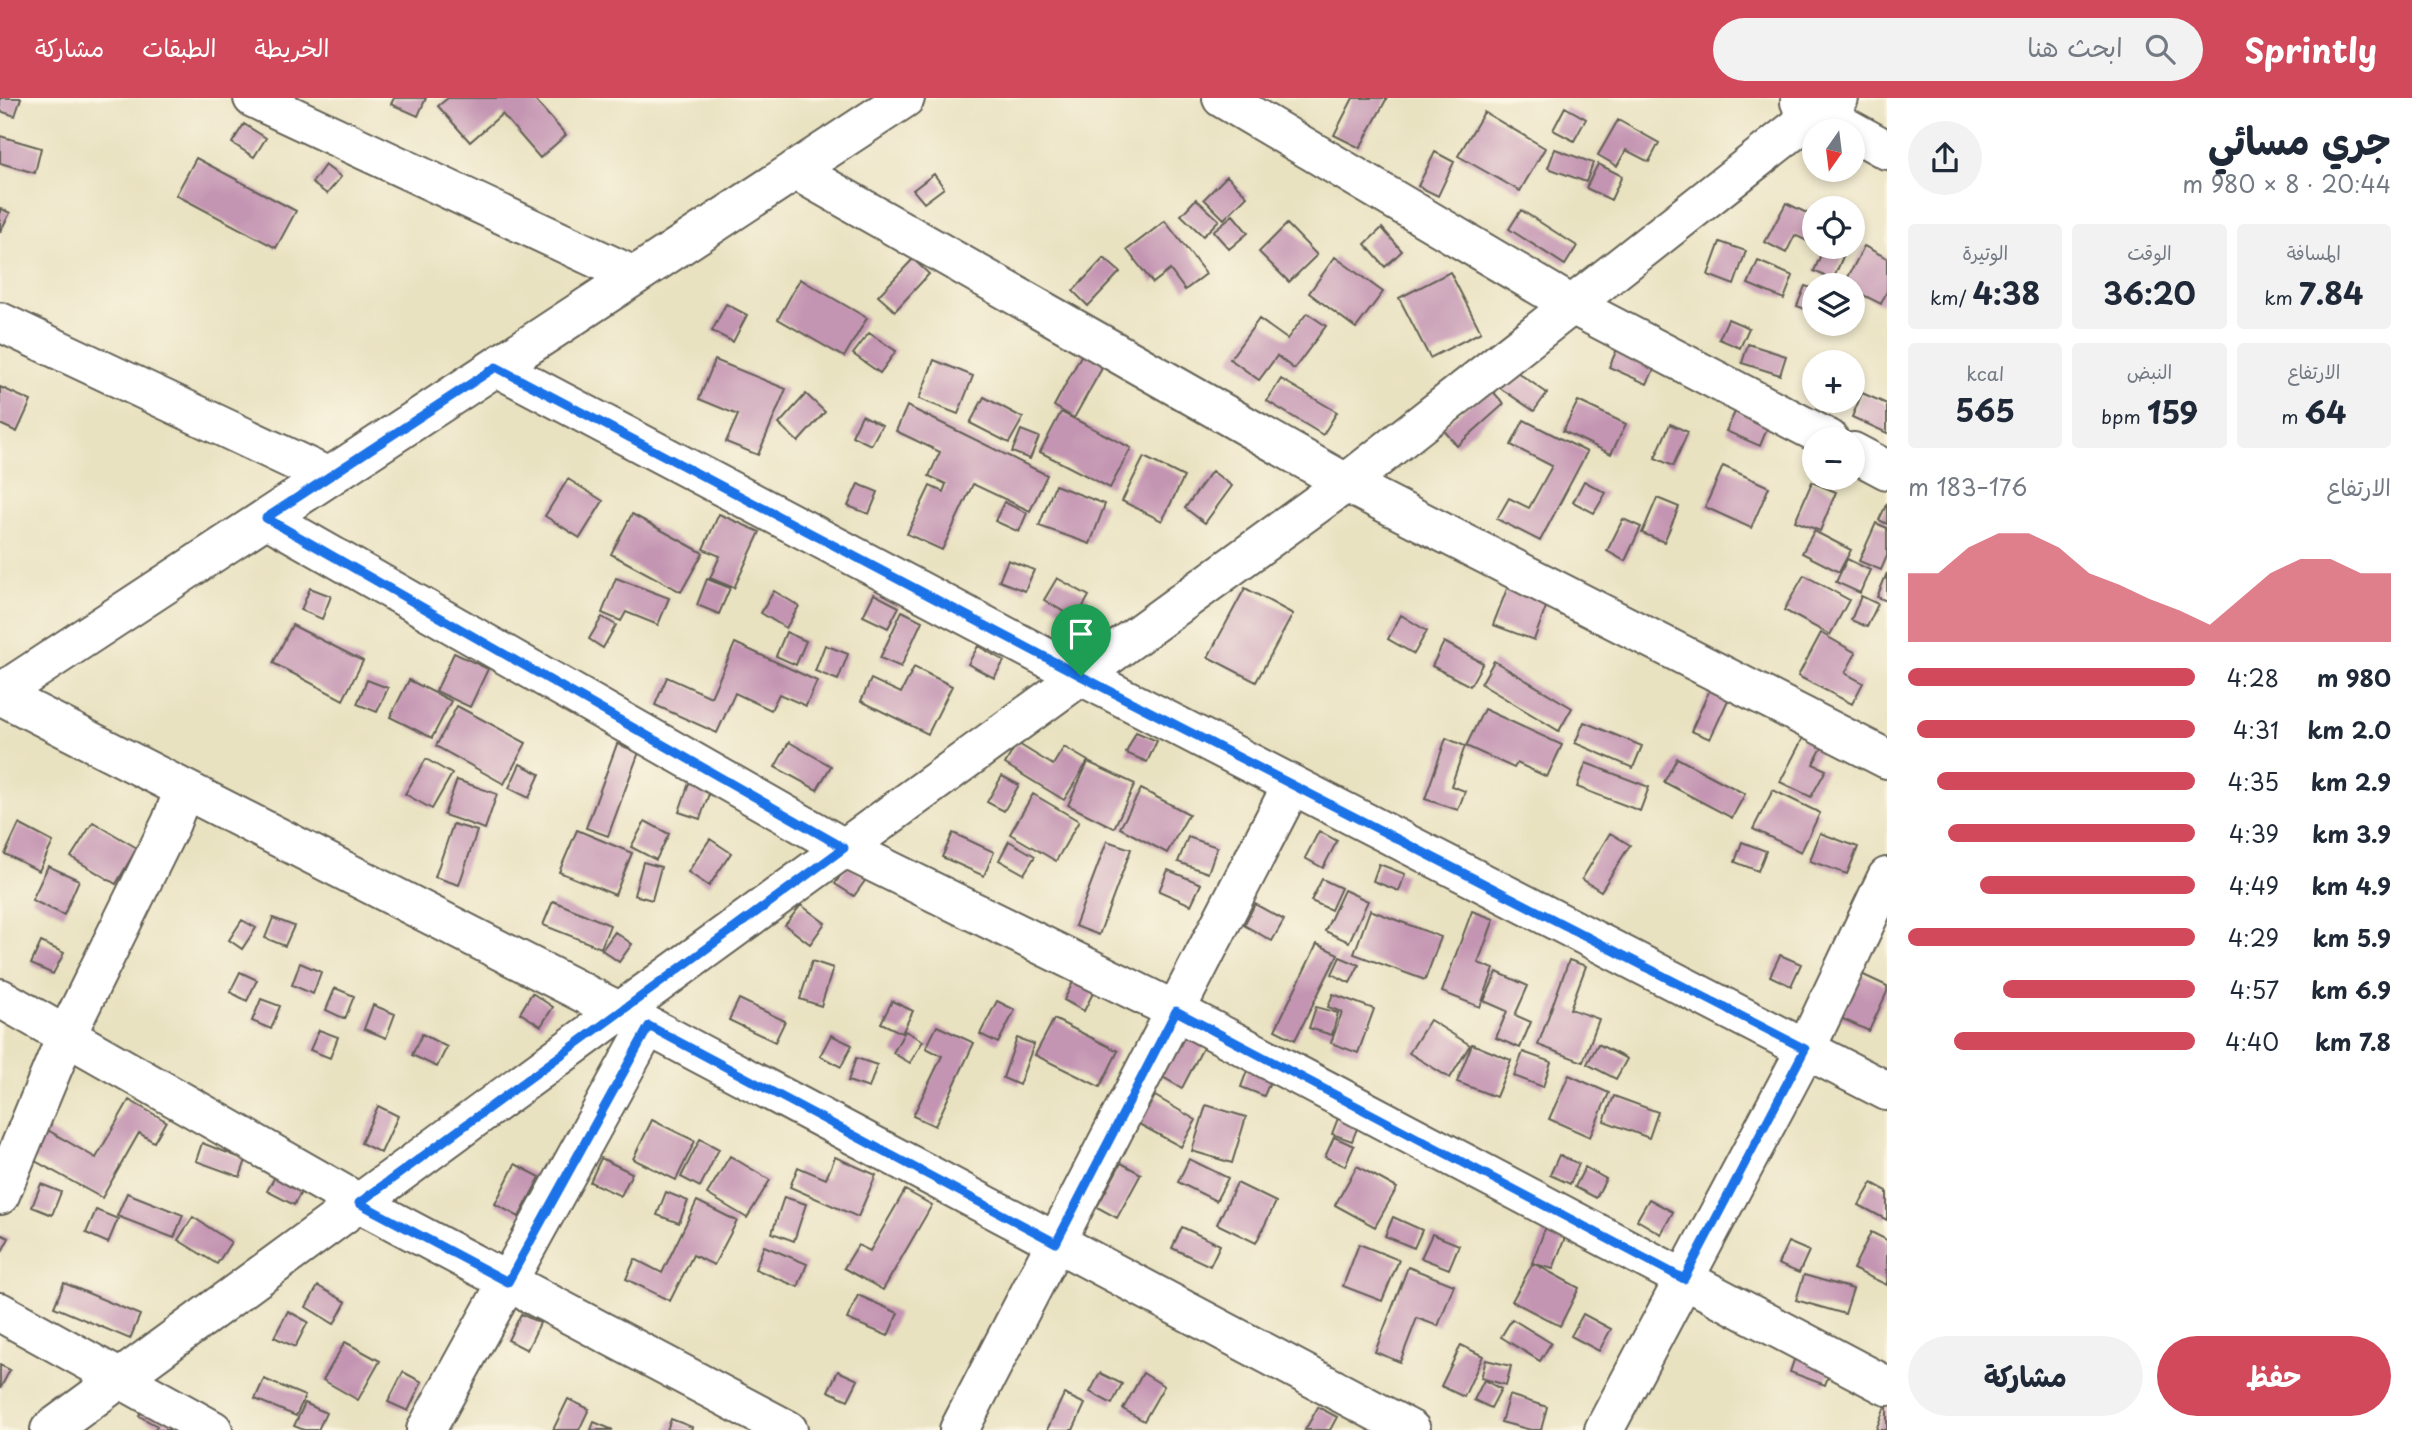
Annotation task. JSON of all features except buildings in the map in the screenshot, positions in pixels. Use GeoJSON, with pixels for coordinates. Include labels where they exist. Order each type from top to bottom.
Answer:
{"type":"FeatureCollection","features":[{"type":"Feature","properties":{"kind":"street"},"geometry":{"type":"LineString","coordinates":[[253,98],[634,276]]}},
{"type":"Feature","properties":{"kind":"street"},"geometry":{"type":"LineString","coordinates":[[905,98],[0,694],[634,1019],[1411,1430]]}},
{"type":"Feature","properties":{"kind":"street"},"geometry":{"type":"LineString","coordinates":[[1222,98],[1572,305],[1806,427]]}},
{"type":"Feature","properties":{"kind":"street"},"geometry":{"type":"LineString","coordinates":[[50,1430],[359,1203],[634,1019],[844,848],[1346,483],[1572,305],[1816,102],[1887,150]]}},
{"type":"Feature","properties":{"kind":"street"},"geometry":{"type":"LineString","coordinates":[[795,170],[1346,483],[1887,759]]}},
{"type":"Feature","properties":{"kind":"street"},"geometry":{"type":"LineString","coordinates":[[0,321],[329,477]]}},
{"type":"Feature","properties":{"kind":"street"},"geometry":{"type":"LineString","coordinates":[[496,367],[1081,676],[1887,1091]]}},
{"type":"Feature","properties":{"kind":"street"},"geometry":{"type":"LineString","coordinates":[[1865,458],[1887,470]]}},
{"type":"Feature","properties":{"kind":"street"},"geometry":{"type":"LineString","coordinates":[[266,518],[844,848],[1176,1011],[1887,1385]]}},
{"type":"Feature","properties":{"kind":"street"},"geometry":{"type":"LineString","coordinates":[[959,1430],[1292,785]]}},
{"type":"Feature","properties":{"kind":"street"},"geometry":{"type":"LineString","coordinates":[[0,1195],[66,1036],[171,823],[184,789]]}},
{"type":"Feature","properties":{"kind":"street"},"geometry":{"type":"LineString","coordinates":[[1604,1430],[1805,1049],[1887,877]]}},
{"type":"Feature","properties":{"kind":"street"},"geometry":{"type":"LineString","coordinates":[[0,998],[359,1203],[788,1430]]}},
{"type":"Feature","properties":{"kind":"street"},"geometry":{"type":"LineString","coordinates":[[426,1430],[508,1282],[634,1019]]}},
{"type":"Feature","properties":{"kind":"street"},"geometry":{"type":"LineString","coordinates":[[0,1312],[213,1430]]}},
{"type":"Feature","properties":{"kind":"route"},"geometry":{"type":"LineString","coordinates":[[496,367],[1081,676],[1805,1049],[1684,1279],[1176,1011],[1056,1243],[649,1026],[508,1282],[359,1203],[844,848],[266,518],[496,367]]}}]}
